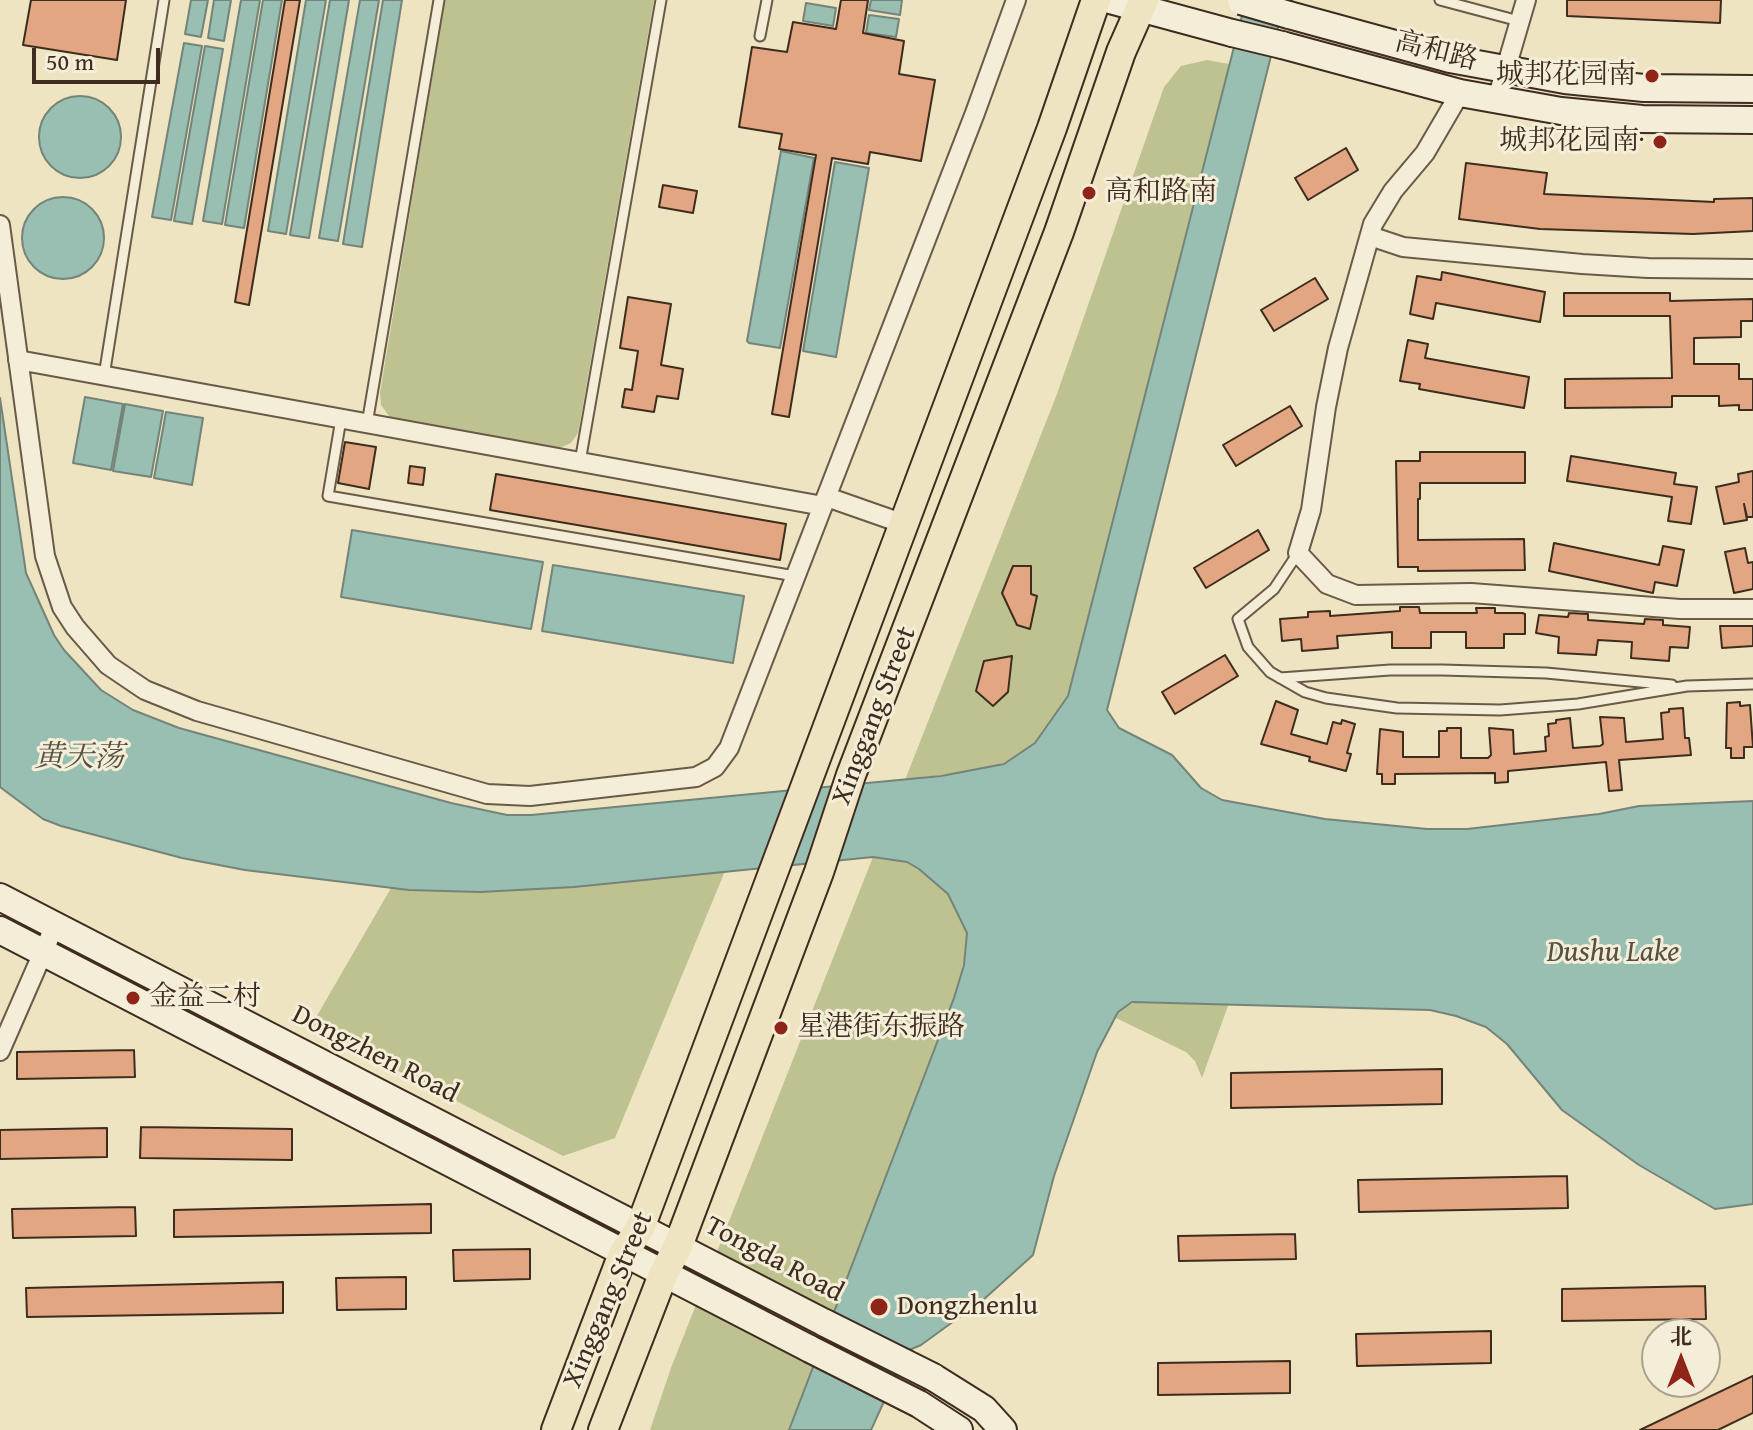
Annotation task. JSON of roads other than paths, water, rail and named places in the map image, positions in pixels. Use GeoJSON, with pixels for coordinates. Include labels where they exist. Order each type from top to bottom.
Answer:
{"type":"FeatureCollection","features":[{"type":"Feature","properties":{"kind":"main road","name":"Xinggang Street"},"geometry":{"type":"LineString","coordinates":[[556,1430],[623,1254],[640,1228],[1052,128],[1096,0]]}},
{"type":"Feature","properties":{"kind":"main road","name":"高和路"},"geometry":{"type":"LineString","coordinates":[[1110,0],[1143,4],[1232,33],[1460,93],[1561,111],[1642,119],[1753,120]]}},
{"type":"Feature","properties":{"kind":"main road","name":"高和路"},"geometry":{"type":"LineString","coordinates":[[1238,1],[1450,59],[1565,80],[1644,88],[1753,89]]}},
{"type":"Feature","properties":{"kind":"main road","name":"Xinggang Street"},"geometry":{"type":"LineString","coordinates":[[603,1430],[663,1275],[678,1246],[819,872],[851,775],[1059,232],[1121,52],[1143,4]]}},
{"type":"Feature","properties":{"kind":"main road","name":"Dongzhen Road"},"geometry":{"type":"LineString","coordinates":[[0,897],[678,1246]]}},
{"type":"Feature","properties":{"kind":"main road"},"geometry":{"type":"LineString","coordinates":[[0,930],[663,1275],[919,1404],[959,1430]]}},
{"type":"Feature","properties":{"kind":"main road","name":"Tongda Road"},"geometry":{"type":"LineString","coordinates":[[678,1246],[933,1377],[984,1409],[1003,1430]]}},
{"type":"Feature","properties":{"kind":"street"},"geometry":{"type":"LineString","coordinates":[[0,225],[38,519],[52,581],[62,607],[75,627],[108,665],[145,690],[197,711],[487,794],[530,796],[696,777],[715,767],[729,748],[1016,0]]}},
{"type":"Feature","properties":{"kind":"street"},"geometry":{"type":"LineString","coordinates":[[1497,99],[1526,0]]}},
{"type":"Feature","properties":{"kind":"street"},"geometry":{"type":"LineString","coordinates":[[1460,93],[1425,153],[1384,204],[1370,236],[1338,348],[1311,510],[1298,553],[1327,584],[1356,595],[1471,593],[1680,609],[1753,609]]}},
{"type":"Feature","properties":{"kind":"street"},"geometry":{"type":"LineString","coordinates":[[1370,236],[1403,247],[1619,268],[1753,269]]}},
{"type":"Feature","properties":{"kind":"street"},"geometry":{"type":"LineString","coordinates":[[18,360],[579,462],[825,501],[904,524]]}},
{"type":"Feature","properties":{"kind":"street"},"geometry":{"type":"LineString","coordinates":[[0,1051],[55,925]]}},
{"type":"Feature","properties":{"kind":"lane"},"geometry":{"type":"LineString","coordinates":[[104,376],[164,0]]}},
{"type":"Feature","properties":{"kind":"lane"},"geometry":{"type":"LineString","coordinates":[[367,424],[439,0]]}},
{"type":"Feature","properties":{"kind":"lane"},"geometry":{"type":"LineString","coordinates":[[579,462],[661,0]]}},
{"type":"Feature","properties":{"kind":"lane"},"geometry":{"type":"LineString","coordinates":[[760,36],[767,0]]}},
{"type":"Feature","properties":{"kind":"lane"},"geometry":{"type":"LineString","coordinates":[[1440,0],[1519,21]]}},
{"type":"Feature","properties":{"kind":"lane"},"geometry":{"type":"LineString","coordinates":[[341,419],[328,496],[795,576]]}},
{"type":"Feature","properties":{"kind":"lane"},"geometry":{"type":"LineString","coordinates":[[1298,553],[1274,589],[1238,619],[1248,647],[1257,659],[1280,678],[1305,692],[1351,703],[1467,710],[1578,704],[1687,686]]}},
{"type":"Feature","properties":{"kind":"lane"},"geometry":{"type":"LineString","coordinates":[[1280,678],[1390,670],[1483,671],[1574,675],[1687,686],[1753,684]]}},
{"type":"Feature","properties":{"kind":"water"},"geometry":{"type":"Polygon","coordinates":[[[191,0],[208,0],[201,37],[185,34],[191,0]]]}},
{"type":"Feature","properties":{"kind":"water"},"geometry":{"type":"Polygon","coordinates":[[[214,0],[231,0],[224,41],[208,38],[214,0]]]}},
{"type":"Feature","properties":{"kind":"water"},"geometry":{"type":"Polygon","coordinates":[[[241,0],[260,0],[222,224],[203,221],[241,0]]]}},
{"type":"Feature","properties":{"kind":"water"},"geometry":{"type":"Polygon","coordinates":[[[263,0],[282,0],[244,228],[225,225],[263,0]]]}},
{"type":"Feature","properties":{"kind":"water"},"geometry":{"type":"Polygon","coordinates":[[[306,0],[326,0],[286,234],[268,231],[306,0]]]}},
{"type":"Feature","properties":{"kind":"water"},"geometry":{"type":"Polygon","coordinates":[[[330,0],[349,0],[309,238],[290,235],[330,0]]]}},
{"type":"Feature","properties":{"kind":"water"},"geometry":{"type":"Polygon","coordinates":[[[360,0],[379,0],[338,241],[319,238],[360,0]]]}},
{"type":"Feature","properties":{"kind":"water"},"geometry":{"type":"Polygon","coordinates":[[[383,0],[402,0],[362,247],[343,244],[383,0]]]}},
{"type":"Feature","properties":{"kind":"water"},"geometry":{"type":"Polygon","coordinates":[[[871,0],[902,0],[900,15],[869,10],[871,0]]]}},
{"type":"Feature","properties":{"kind":"water"},"geometry":{"type":"Polygon","coordinates":[[[1246,0],[1285,0],[1107,710],[1119,728],[1172,755],[1201,788],[1222,800],[1325,819],[1427,829],[1467,829],[1599,814],[1639,806],[1753,801],[1753,1204],[1715,1209],[1639,1165],[1562,1110],[1507,1044],[1486,1027],[1456,1016],[1430,1010],[1132,1002],[1118,1012],[1097,1052],[1054,1176],[1033,1255],[983,1300],[921,1345],[907,1351],[871,1430],[789,1430],[964,965],[967,933],[948,894],[907,862],[873,857],[574,887],[480,892],[409,890],[245,870],[182,858],[43,819],[0,787],[0,398],[26,573],[54,635],[101,690],[133,710],[179,728],[451,803],[507,815],[941,776],[1004,764],[1035,743],[1068,696],[1246,0]]]}},
{"type":"Feature","properties":{"kind":"water"},"geometry":{"type":"Polygon","coordinates":[[[806,3],[836,8],[833,26],[803,21],[806,3]]]}},
{"type":"Feature","properties":{"kind":"water"},"geometry":{"type":"Polygon","coordinates":[[[869,15],[899,19],[896,37],[866,33],[869,15]]]}},
{"type":"Feature","properties":{"kind":"water"},"geometry":{"type":"Polygon","coordinates":[[[184,43],[202,46],[171,220],[152,217],[184,43]]]}},
{"type":"Feature","properties":{"kind":"water"},"geometry":{"type":"Polygon","coordinates":[[[205,46],[223,49],[192,224],[174,221],[205,46]]]}},
{"type":"Feature","properties":{"kind":"water"},"geometry":{"type":"Polygon","coordinates":[[[80,96],[96,99],[109,108],[118,121],[121,137],[118,153],[109,166],[96,175],[80,178],[64,175],[51,166],[42,153],[39,137],[42,121],[51,108],[64,99],[80,96]]]}},
{"type":"Feature","properties":{"kind":"water"},"geometry":{"type":"Polygon","coordinates":[[[781,151],[814,158],[780,348],[747,341],[781,151]]]}},
{"type":"Feature","properties":{"kind":"water"},"geometry":{"type":"Polygon","coordinates":[[[835,162],[869,168],[836,357],[803,351],[835,162]]]}},
{"type":"Feature","properties":{"kind":"water"},"geometry":{"type":"Polygon","coordinates":[[[63,197],[79,200],[92,209],[101,222],[104,238],[101,254],[92,267],[79,276],[63,279],[47,276],[34,267],[25,254],[22,238],[25,222],[34,209],[47,200],[63,197]]]}},
{"type":"Feature","properties":{"kind":"water"},"geometry":{"type":"Polygon","coordinates":[[[85,397],[123,404],[111,470],[73,463],[85,397]]]}},
{"type":"Feature","properties":{"kind":"water"},"geometry":{"type":"Polygon","coordinates":[[[125,404],[163,411],[151,477],[113,471],[125,404]]]}},
{"type":"Feature","properties":{"kind":"water"},"geometry":{"type":"Polygon","coordinates":[[[166,412],[203,418],[192,485],[154,478],[166,412]]]}},
{"type":"Feature","properties":{"kind":"water"},"geometry":{"type":"Polygon","coordinates":[[[352,530],[543,562],[531,629],[341,597],[352,530]]]}},
{"type":"Feature","properties":{"kind":"water"},"geometry":{"type":"Polygon","coordinates":[[[553,565],[744,596],[733,663],[542,631],[553,565]]]}},
{"type":"Feature","properties":{"kind":"place","name":"城邦花园南"},"geometry":{"type":"Point","coordinates":[1652,76]}},
{"type":"Feature","properties":{"kind":"place","name":"城邦花园南·"},"geometry":{"type":"Point","coordinates":[1660,142]}},
{"type":"Feature","properties":{"kind":"place","name":"高和路南"},"geometry":{"type":"Point","coordinates":[1089,193]}},
{"type":"Feature","properties":{"kind":"place","name":"金益二村"},"geometry":{"type":"Point","coordinates":[133,998]}},
{"type":"Feature","properties":{"kind":"place","name":"星港街东振路"},"geometry":{"type":"Point","coordinates":[781,1028]}},
{"type":"Feature","properties":{"kind":"place","name":"Dongzhenlu"},"geometry":{"type":"Point","coordinates":[879,1307]}},
{"type":"Feature","properties":{"kind":"water label","name":"黄天荡"},"geometry":{"type":"Point","coordinates":[79,758]}},
{"type":"Feature","properties":{"kind":"water label","name":"Dushu Lake"},"geometry":{"type":"Point","coordinates":[1613,953]}}]}
